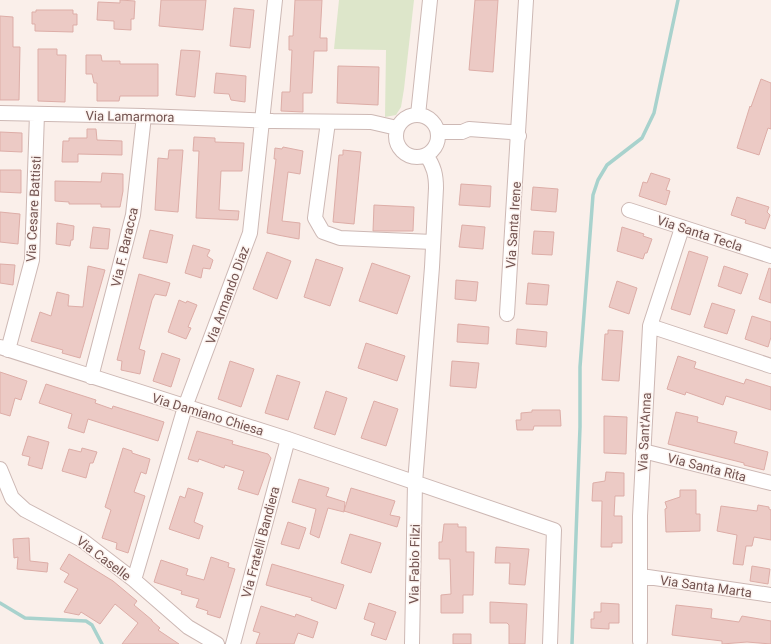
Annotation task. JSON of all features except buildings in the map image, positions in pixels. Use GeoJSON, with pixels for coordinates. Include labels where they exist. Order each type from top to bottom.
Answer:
{"type":"FeatureCollection","features":[{"type":"Feature","properties":{"kind":"street","name":"Via Armando Diaz"},"geometry":{"type":"LineString","coordinates":[[134,580],[185,408],[250,233],[274,0]]}},
{"type":"Feature","properties":{"kind":"street"},"geometry":{"type":"LineString","coordinates":[[418,115],[430,0]]}},
{"type":"Feature","properties":{"kind":"street","name":"Via Santa Irene"},"geometry":{"type":"LineString","coordinates":[[507,314],[519,136],[526,0]]}},
{"type":"Feature","properties":{"kind":"street","name":"Via Lamarmora"},"geometry":{"type":"LineString","coordinates":[[0,112],[261,121],[372,122],[397,128]]}},
{"type":"Feature","properties":{"kind":"street","name":"Via Cesare Battisti"},"geometry":{"type":"LineString","coordinates":[[4,349],[32,260],[37,114]]}},
{"type":"Feature","properties":{"kind":"street"},"geometry":{"type":"LineString","coordinates":[[418,115],[431,120],[438,132],[437,143],[426,155],[412,157],[400,149],[395,136],[397,128],[405,118],[418,115]]}},
{"type":"Feature","properties":{"kind":"street","name":"Via F. Baracca"},"geometry":{"type":"LineString","coordinates":[[91,377],[133,215],[144,116]]}},
{"type":"Feature","properties":{"kind":"street"},"geometry":{"type":"LineString","coordinates":[[328,122],[315,218],[323,232],[340,238],[433,242]]}},
{"type":"Feature","properties":{"kind":"street"},"geometry":{"type":"LineString","coordinates":[[438,132],[462,132],[469,129],[511,132],[519,136]]}},
{"type":"Feature","properties":{"kind":"street"},"geometry":{"type":"LineString","coordinates":[[415,483],[433,242],[436,176],[426,155]]}},
{"type":"Feature","properties":{"kind":"street","name":"Via Santa Tecla"},"geometry":{"type":"LineString","coordinates":[[629,210],[771,256]]}},
{"type":"Feature","properties":{"kind":"street","name":"Via Sant'Anna"},"geometry":{"type":"LineString","coordinates":[[640,641],[640,516],[650,326],[682,228]]}},
{"type":"Feature","properties":{"kind":"street"},"geometry":{"type":"LineString","coordinates":[[650,326],[771,366]]}},
{"type":"Feature","properties":{"kind":"street","name":"Via Damiano Chiesa"},"geometry":{"type":"LineString","coordinates":[[4,349],[185,408],[288,439],[554,530],[550,644]]}},
{"type":"Feature","properties":{"kind":"street","name":"Via Fratelli Bandiera"},"geometry":{"type":"LineString","coordinates":[[233,644],[288,439]]}},
{"type":"Feature","properties":{"kind":"street","name":"Via Santa Rita"},"geometry":{"type":"LineString","coordinates":[[643,451],[771,483]]}},
{"type":"Feature","properties":{"kind":"street","name":"Via Caselle"},"geometry":{"type":"LineString","coordinates":[[0,469],[12,498],[25,510],[82,540],[134,580],[188,627],[217,644]]}},
{"type":"Feature","properties":{"kind":"street","name":"Via Fabio Filzi"},"geometry":{"type":"LineString","coordinates":[[412,644],[415,483]]}},
{"type":"Feature","properties":{"kind":"street","name":"Via Santa Marta"},"geometry":{"type":"LineString","coordinates":[[641,576],[771,595]]}},
{"type":"Feature","properties":{"kind":"green space"},"geometry":{"type":"Polygon","coordinates":[[[339,0],[414,0],[404,89],[401,107],[396,115],[385,117],[386,50],[334,49],[339,0]]]}},
{"type":"Feature","properties":{"kind":"waterway"},"geometry":{"type":"LineString","coordinates":[[572,644],[580,427],[580,367],[593,195],[598,180],[607,165],[642,138],[654,113],[678,0]]}},
{"type":"Feature","properties":{"kind":"waterway"},"geometry":{"type":"LineString","coordinates":[[0,603],[25,618],[86,621],[92,625],[102,644]]}}]}
